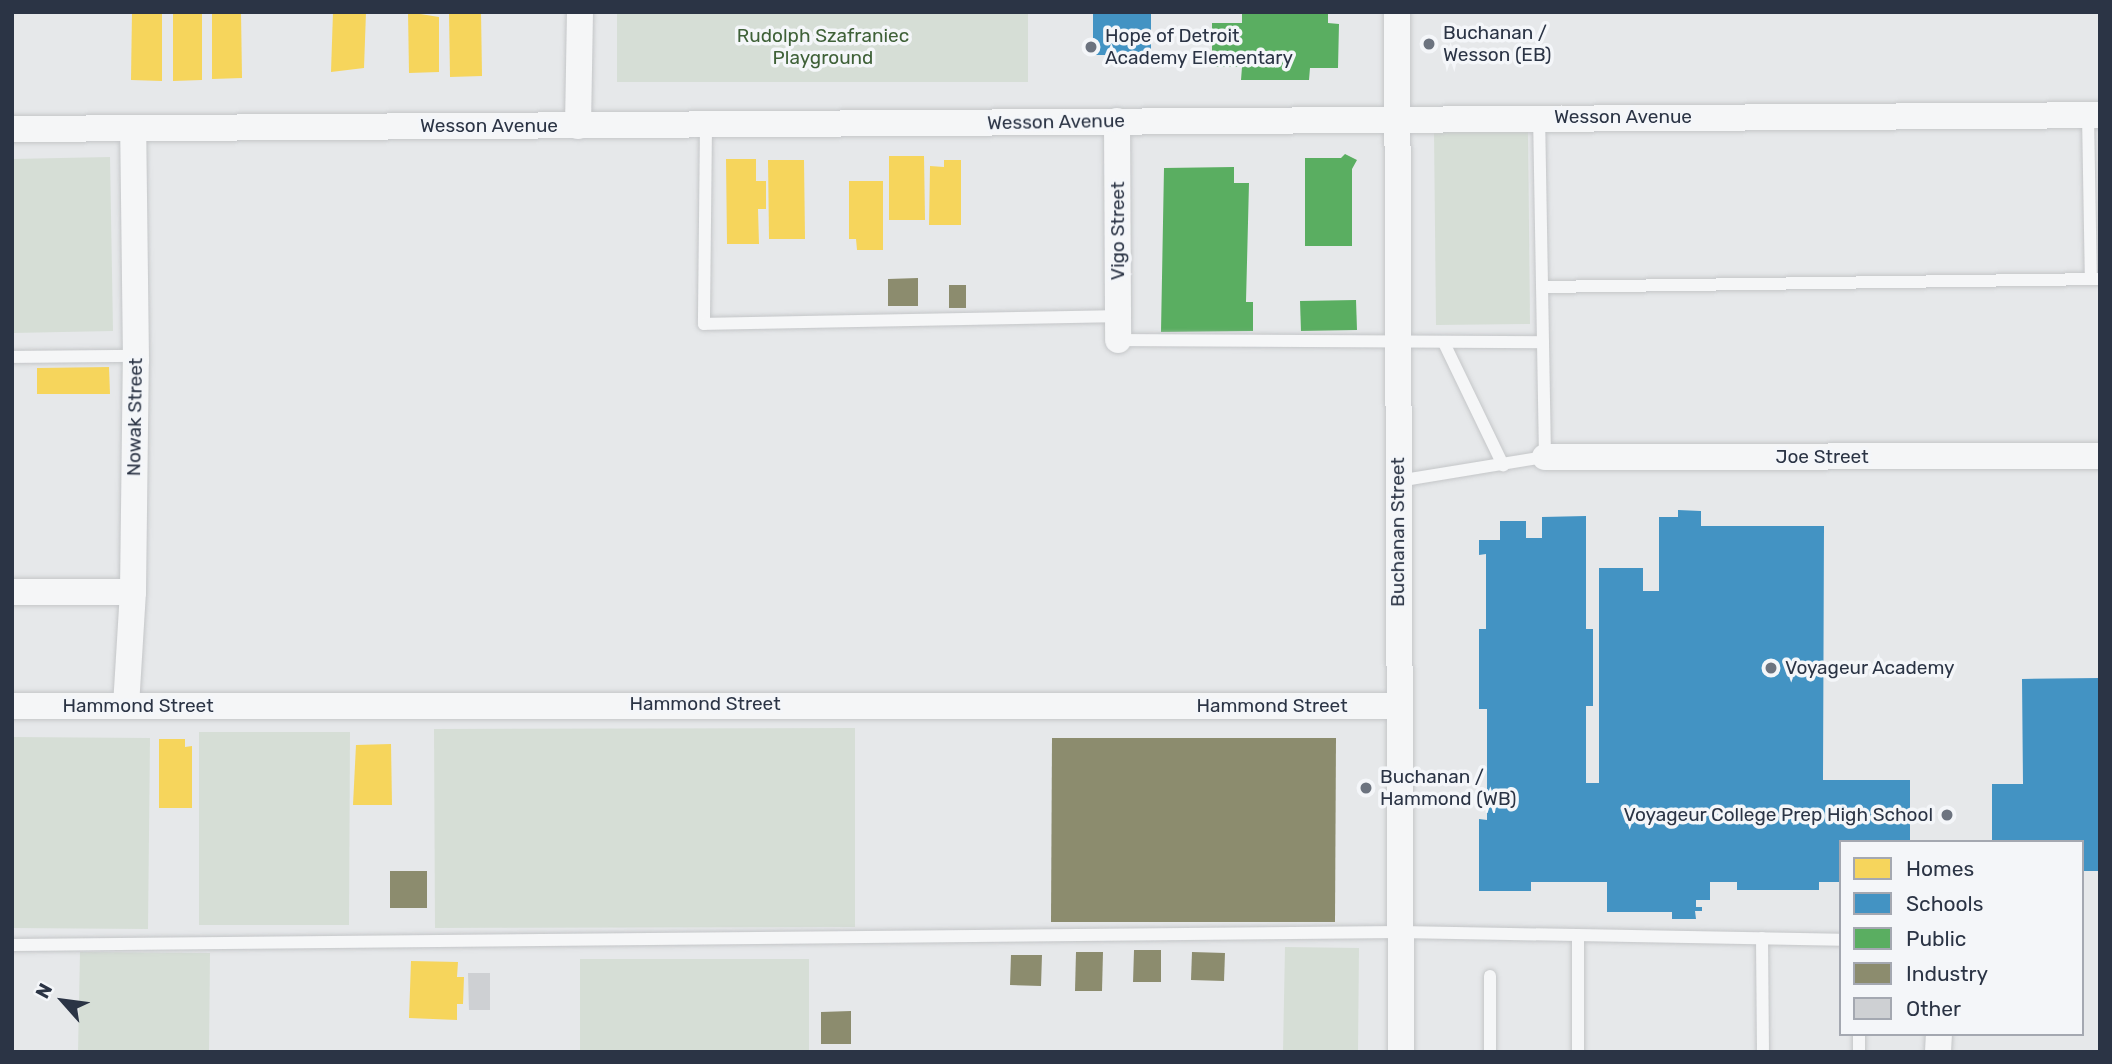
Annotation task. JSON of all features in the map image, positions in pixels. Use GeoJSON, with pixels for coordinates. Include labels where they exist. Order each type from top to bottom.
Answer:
{"type":"FeatureCollection","features":[{"type":"Feature","properties":{"kind":"street"},"geometry":{"type":"LineString","coordinates":[[578,126],[580,12]]}},
{"type":"Feature","properties":{"kind":"street","name":"Buchanan Street"},"geometry":{"type":"LineString","coordinates":[[1397,12],[1401,1052]]}},
{"type":"Feature","properties":{"kind":"street","name":"Wesson Avenue"},"geometry":{"type":"LineString","coordinates":[[12,129],[2094,115]]}},
{"type":"Feature","properties":{"kind":"street","name":"Vigo Street"},"geometry":{"type":"LineString","coordinates":[[1117,121],[1118,328]]}},
{"type":"Feature","properties":{"kind":"street","name":"Nowak Street"},"geometry":{"type":"LineString","coordinates":[[126,706],[133,592],[136,356],[133,128]]}},
{"type":"Feature","properties":{"kind":"street","name":"Joe Street"},"geometry":{"type":"LineString","coordinates":[[1545,457],[2100,456]]}},
{"type":"Feature","properties":{"kind":"street"},"geometry":{"type":"LineString","coordinates":[[12,592],[133,592]]}},
{"type":"Feature","properties":{"kind":"street","name":"Hammond Street"},"geometry":{"type":"LineString","coordinates":[[12,706],[1398,706]]}},
{"type":"Feature","properties":{"kind":"lane"},"geometry":{"type":"LineString","coordinates":[[1542,287],[2095,279],[2094,115]]}},
{"type":"Feature","properties":{"kind":"lane"},"geometry":{"type":"LineString","coordinates":[[1398,481],[1545,457],[1539,118]]}},
{"type":"Feature","properties":{"kind":"lane"},"geometry":{"type":"LineString","coordinates":[[706,125],[704,324],[1118,328],[1397,343],[1543,342]]}},
{"type":"Feature","properties":{"kind":"lane"},"geometry":{"type":"LineString","coordinates":[[1444,343],[1503,465]]}},
{"type":"Feature","properties":{"kind":"lane"},"geometry":{"type":"LineString","coordinates":[[12,357],[136,356]]}},
{"type":"Feature","properties":{"kind":"lane"},"geometry":{"type":"LineString","coordinates":[[12,945],[1400,932],[1839,940]]}},
{"type":"Feature","properties":{"kind":"lane"},"geometry":{"type":"LineString","coordinates":[[1578,935],[1578,1052]]}},
{"type":"Feature","properties":{"kind":"lane"},"geometry":{"type":"LineString","coordinates":[[1762,938],[1763,1052]]}},
{"type":"Feature","properties":{"kind":"lane"},"geometry":{"type":"LineString","coordinates":[[1490,976],[1490,1052]]}},
{"type":"Feature","properties":{"kind":"green space","name":"Rudolph Szafraniec Playground"},"geometry":{"type":"Polygon","coordinates":[[[617,12],[1028,12],[1028,82],[617,82],[617,12]]]}},
{"type":"Feature","properties":{"kind":"green space"},"geometry":{"type":"Polygon","coordinates":[[[1528,131],[1530,324],[1436,325],[1434,132],[1528,131]]]}},
{"type":"Feature","properties":{"kind":"green space"},"geometry":{"type":"Polygon","coordinates":[[[110,157],[113,331],[12,333],[12,159],[110,157]]]}},
{"type":"Feature","properties":{"kind":"green space"},"geometry":{"type":"Polygon","coordinates":[[[855,728],[855,927],[435,928],[434,729],[855,728]]]}},
{"type":"Feature","properties":{"kind":"green space"},"geometry":{"type":"Polygon","coordinates":[[[199,732],[350,732],[349,925],[199,925],[199,732]]]}},
{"type":"Feature","properties":{"kind":"green space"},"geometry":{"type":"Polygon","coordinates":[[[12,737],[150,738],[148,929],[12,928],[12,737]]]}},
{"type":"Feature","properties":{"kind":"green space"},"geometry":{"type":"Polygon","coordinates":[[[1285,947],[1359,948],[1358,1052],[1283,1052],[1285,947]]]}},
{"type":"Feature","properties":{"kind":"green space"},"geometry":{"type":"Polygon","coordinates":[[[80,952],[210,953],[209,1052],[78,1052],[80,952]]]}},
{"type":"Feature","properties":{"kind":"green space"},"geometry":{"type":"Polygon","coordinates":[[[580,959],[809,959],[809,1052],[580,1052],[580,959]]]}},
{"type":"Feature","properties":{"kind":"building: Homes"},"geometry":{"type":"Polygon","coordinates":[[[132,12],[162,12],[162,81],[131,80],[132,12]]]}},
{"type":"Feature","properties":{"kind":"building: Homes"},"geometry":{"type":"Polygon","coordinates":[[[173,12],[202,12],[202,80],[173,81],[173,12]]]}},
{"type":"Feature","properties":{"kind":"building: Homes"},"geometry":{"type":"Polygon","coordinates":[[[212,12],[241,12],[242,78],[212,79],[212,12]]]}},
{"type":"Feature","properties":{"kind":"building: Homes"},"geometry":{"type":"Polygon","coordinates":[[[333,12],[366,12],[364,68],[331,72],[333,12]]]}},
{"type":"Feature","properties":{"kind":"building: Homes"},"geometry":{"type":"Polygon","coordinates":[[[408,12],[439,17],[439,72],[409,73],[408,12]]]}},
{"type":"Feature","properties":{"kind":"building: Homes"},"geometry":{"type":"Polygon","coordinates":[[[449,12],[481,12],[482,76],[450,77],[449,12]]]}},
{"type":"Feature","properties":{"kind":"building: Homes"},"geometry":{"type":"Polygon","coordinates":[[[889,156],[924,156],[925,220],[889,220],[889,156]]]}},
{"type":"Feature","properties":{"kind":"building: Homes"},"geometry":{"type":"Polygon","coordinates":[[[726,159],[756,159],[756,181],[766,181],[766,209],[758,209],[759,244],[727,244],[726,159]]]}},
{"type":"Feature","properties":{"kind":"building: Homes"},"geometry":{"type":"Polygon","coordinates":[[[768,160],[804,160],[805,239],[769,239],[768,160]]]}},
{"type":"Feature","properties":{"kind":"building: Homes"},"geometry":{"type":"Polygon","coordinates":[[[944,160],[961,160],[961,225],[929,225],[930,166],[944,167],[944,160]]]}},
{"type":"Feature","properties":{"kind":"building: Homes"},"geometry":{"type":"Polygon","coordinates":[[[849,181],[883,181],[883,250],[857,250],[856,239],[849,239],[849,181]]]}},
{"type":"Feature","properties":{"kind":"building: Homes"},"geometry":{"type":"Polygon","coordinates":[[[109,367],[110,394],[37,394],[37,368],[109,367]]]}},
{"type":"Feature","properties":{"kind":"building: Homes"},"geometry":{"type":"Polygon","coordinates":[[[159,739],[185,739],[185,747],[192,746],[192,808],[159,808],[159,739]]]}},
{"type":"Feature","properties":{"kind":"building: Homes"},"geometry":{"type":"Polygon","coordinates":[[[391,744],[392,805],[353,805],[356,745],[391,744]]]}},
{"type":"Feature","properties":{"kind":"building: Homes"},"geometry":{"type":"Polygon","coordinates":[[[411,961],[458,962],[457,977],[464,977],[463,1004],[457,1004],[457,1020],[409,1018],[411,961]]]}},
{"type":"Feature","properties":{"kind":"building: Schools"},"geometry":{"type":"Polygon","coordinates":[[[1093,12],[1151,12],[1151,55],[1093,55],[1093,12]]]}},
{"type":"Feature","properties":{"kind":"building: Schools"},"geometry":{"type":"Polygon","coordinates":[[[1678,510],[1701,511],[1701,526],[1824,526],[1823,780],[1910,780],[1910,840],[1839,840],[1839,882],[1819,882],[1819,890],[1737,890],[1737,882],[1710,882],[1710,900],[1696,900],[1696,907],[1702,907],[1702,911],[1695,911],[1696,919],[1672,919],[1672,912],[1607,912],[1607,882],[1531,882],[1531,891],[1479,891],[1479,819],[1487,820],[1487,709],[1479,709],[1479,629],[1486,629],[1486,554],[1479,555],[1479,540],[1500,540],[1500,521],[1526,521],[1526,538],[1542,538],[1542,517],[1586,516],[1586,629],[1593,629],[1593,706],[1586,706],[1586,783],[1599,783],[1599,568],[1643,568],[1643,591],[1659,591],[1659,517],[1678,517],[1678,510]]]}},
{"type":"Feature","properties":{"kind":"building: Schools"},"geometry":{"type":"Polygon","coordinates":[[[2100,678],[2100,871],[2084,871],[2084,840],[1992,840],[1992,784],[2023,784],[2022,679],[2100,678]]]}},
{"type":"Feature","properties":{"kind":"building: Public"},"geometry":{"type":"Polygon","coordinates":[[[1242,12],[1328,12],[1328,23],[1339,24],[1338,68],[1310,68],[1309,80],[1241,80],[1242,67],[1212,67],[1212,23],[1242,23],[1242,12]]]}},
{"type":"Feature","properties":{"kind":"building: Public"},"geometry":{"type":"Polygon","coordinates":[[[1345,154],[1357,160],[1352,169],[1352,246],[1305,246],[1305,158],[1341,158],[1345,154]]]}},
{"type":"Feature","properties":{"kind":"building: Public"},"geometry":{"type":"Polygon","coordinates":[[[1234,167],[1234,183],[1249,183],[1246,302],[1253,302],[1253,331],[1161,332],[1164,168],[1234,167]]]}},
{"type":"Feature","properties":{"kind":"building: Public"},"geometry":{"type":"Polygon","coordinates":[[[1356,300],[1357,330],[1301,331],[1300,301],[1356,300]]]}},
{"type":"Feature","properties":{"kind":"building: Industry"},"geometry":{"type":"Polygon","coordinates":[[[918,278],[918,306],[888,306],[888,279],[918,278]]]}},
{"type":"Feature","properties":{"kind":"building: Industry"},"geometry":{"type":"Polygon","coordinates":[[[949,285],[966,285],[966,308],[949,308],[949,285]]]}},
{"type":"Feature","properties":{"kind":"building: Industry"},"geometry":{"type":"Polygon","coordinates":[[[1052,738],[1336,738],[1335,922],[1051,922],[1052,738]]]}},
{"type":"Feature","properties":{"kind":"building: Industry"},"geometry":{"type":"Polygon","coordinates":[[[390,871],[427,871],[427,908],[390,908],[390,871]]]}},
{"type":"Feature","properties":{"kind":"building: Industry"},"geometry":{"type":"Polygon","coordinates":[[[1134,950],[1161,950],[1161,982],[1133,982],[1134,950]]]}},
{"type":"Feature","properties":{"kind":"building: Industry"},"geometry":{"type":"Polygon","coordinates":[[[1076,952],[1103,952],[1102,991],[1075,991],[1076,952]]]}},
{"type":"Feature","properties":{"kind":"building: Industry"},"geometry":{"type":"Polygon","coordinates":[[[1192,952],[1225,953],[1224,981],[1191,980],[1192,952]]]}},
{"type":"Feature","properties":{"kind":"building: Industry"},"geometry":{"type":"Polygon","coordinates":[[[1011,955],[1042,955],[1041,986],[1010,985],[1011,955]]]}},
{"type":"Feature","properties":{"kind":"building: Industry"},"geometry":{"type":"Polygon","coordinates":[[[851,1011],[851,1044],[821,1044],[821,1012],[851,1011]]]}},
{"type":"Feature","properties":{"kind":"building: Other"},"geometry":{"type":"Polygon","coordinates":[[[468,973],[490,973],[490,1010],[469,1010],[468,973]]]}},
{"type":"Feature","properties":{"kind":"place","name":"Buchanan / Wesson (EB)"},"geometry":{"type":"Point","coordinates":[1429,44]}},
{"type":"Feature","properties":{"kind":"place","name":"Hope of Detroit Academy Elementary"},"geometry":{"type":"Point","coordinates":[1091,47]}},
{"type":"Feature","properties":{"kind":"place","name":"Voyageur Academy"},"geometry":{"type":"Point","coordinates":[1771,668]}},
{"type":"Feature","properties":{"kind":"place","name":"Buchanan / Hammond (WB)"},"geometry":{"type":"Point","coordinates":[1366,788]}},
{"type":"Feature","properties":{"kind":"place","name":"Voyageur College Prep High School"},"geometry":{"type":"Point","coordinates":[1947,815]}}]}
